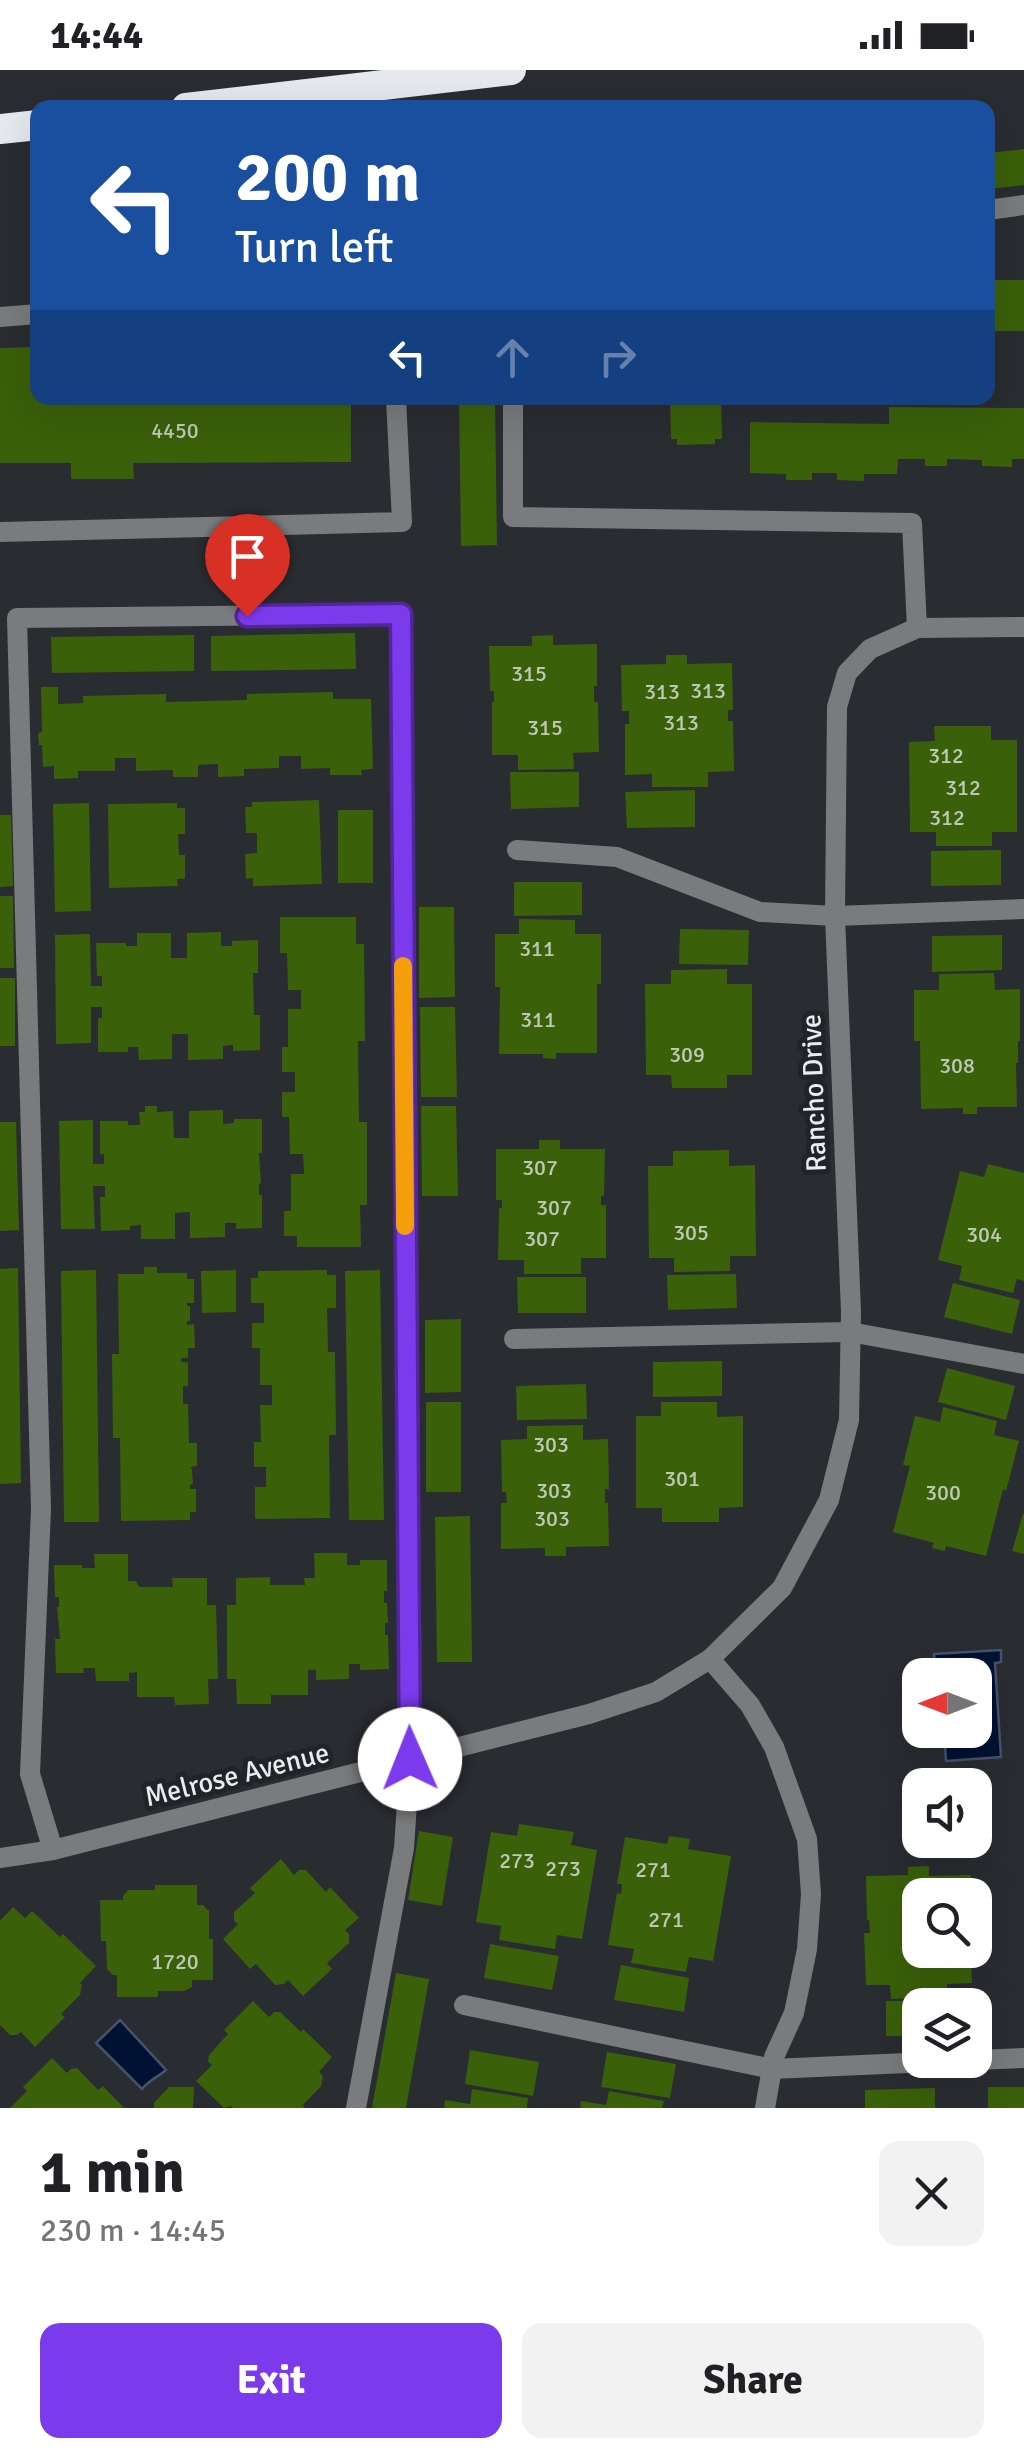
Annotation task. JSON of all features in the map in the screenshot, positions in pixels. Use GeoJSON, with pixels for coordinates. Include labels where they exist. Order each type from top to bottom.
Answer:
{"type":"FeatureCollection","features":[{"type":"Feature","properties":{"kind":"highway"},"geometry":{"type":"LineString","coordinates":[[254,100],[511,70]]}},
{"type":"Feature","properties":{"kind":"highway"},"geometry":{"type":"LineString","coordinates":[[0,129],[30,125]]}},
{"type":"Feature","properties":{"kind":"street"},"geometry":{"type":"LineString","coordinates":[[995,209],[1024,205]]}},
{"type":"Feature","properties":{"kind":"street"},"geometry":{"type":"LineString","coordinates":[[0,317],[30,315]]}},
{"type":"Feature","properties":{"kind":"street"},"geometry":{"type":"LineString","coordinates":[[0,532],[402,522],[396,405]]}},
{"type":"Feature","properties":{"kind":"street"},"geometry":{"type":"LineString","coordinates":[[512,405],[513,517],[912,523],[917,628]]}},
{"type":"Feature","properties":{"kind":"street"},"geometry":{"type":"LineString","coordinates":[[53,1850],[30,1774],[41,1508],[17,618],[401,614],[410,1759],[404,1848],[356,2108]]}},
{"type":"Feature","properties":{"kind":"street","name":"Rancho Drive"},"geometry":{"type":"LineString","coordinates":[[710,1659],[782,1588],[829,1500],[849,1420],[850,1332],[834,916],[837,706],[847,672],[870,649],[917,628],[1024,628]]}},
{"type":"Feature","properties":{"kind":"street"},"geometry":{"type":"LineString","coordinates":[[517,850],[617,857],[760,912],[834,916],[1024,909]]}},
{"type":"Feature","properties":{"kind":"street"},"geometry":{"type":"LineString","coordinates":[[514,1338],[850,1332],[1024,1364]]}},
{"type":"Feature","properties":{"kind":"street"},"geometry":{"type":"LineString","coordinates":[[710,1659],[750,1705],[774,1747],[807,1839],[811,1894],[807,1948],[794,2013],[774,2057],[765,2108]]}},
{"type":"Feature","properties":{"kind":"street","name":"Melrose Avenue"},"geometry":{"type":"LineString","coordinates":[[0,1858],[53,1850],[589,1714],[656,1692],[710,1659]]}},
{"type":"Feature","properties":{"kind":"street"},"geometry":{"type":"LineString","coordinates":[[464,2004],[772,2069],[902,2063]]}},
{"type":"Feature","properties":{"kind":"street"},"geometry":{"type":"LineString","coordinates":[[992,2059],[1024,2058]]}},
{"type":"Feature","properties":{"kind":"water"},"geometry":{"type":"Polygon","coordinates":[[[1001,1650],[1001,1662],[995,1663],[1001,1757],[946,1761],[945,1748],[992,1748],[992,1658],[934,1658],[934,1654],[1001,1650]]]}},
{"type":"Feature","properties":{"kind":"water"},"geometry":{"type":"Polygon","coordinates":[[[120,2020],[166,2070],[142,2089],[96,2043],[120,2020]]]}},
{"type":"Feature","properties":{"kind":"building"},"geometry":{"type":"Polygon","coordinates":[[[1024,149],[1024,185],[995,188],[995,152],[1024,149]]]}},
{"type":"Feature","properties":{"kind":"building"},"geometry":{"type":"Polygon","coordinates":[[[995,280],[1024,280],[1024,331],[995,331],[995,280]]]}},
{"type":"Feature","properties":{"kind":"building"},"geometry":{"type":"Polygon","coordinates":[[[30,347],[30,405],[351,405],[351,462],[133,463],[134,479],[71,479],[71,463],[0,463],[0,348],[30,347]]]}},
{"type":"Feature","properties":{"kind":"building"},"geometry":{"type":"Polygon","coordinates":[[[459,405],[495,405],[497,545],[461,546],[459,405]]]}},
{"type":"Feature","properties":{"kind":"building"},"geometry":{"type":"Polygon","coordinates":[[[670,405],[721,405],[722,439],[715,439],[715,444],[677,445],[677,439],[671,439],[670,405]]]}},
{"type":"Feature","properties":{"kind":"building"},"geometry":{"type":"Polygon","coordinates":[[[889,407],[1024,408],[1024,459],[1012,459],[1012,467],[982,466],[982,460],[947,459],[947,466],[925,466],[925,459],[898,459],[897,474],[864,474],[864,481],[837,480],[837,473],[812,473],[812,480],[786,480],[786,474],[750,473],[750,422],[889,424],[889,407]]]}},
{"type":"Feature","properties":{"kind":"building"},"geometry":{"type":"Polygon","coordinates":[[[355,633],[356,669],[211,671],[211,636],[355,633]]]}},
{"type":"Feature","properties":{"kind":"building"},"geometry":{"type":"Polygon","coordinates":[[[194,635],[194,671],[52,673],[51,637],[194,635]]]}},
{"type":"Feature","properties":{"kind":"building"},"geometry":{"type":"Polygon","coordinates":[[[553,635],[553,645],[597,644],[594,702],[598,702],[599,752],[573,753],[574,769],[518,770],[518,755],[492,755],[494,691],[490,691],[489,646],[532,646],[532,636],[553,635]]]}},
{"type":"Feature","properties":{"kind":"building"},"geometry":{"type":"Polygon","coordinates":[[[666,655],[687,655],[687,664],[732,663],[733,710],[728,710],[728,721],[733,721],[734,771],[708,772],[708,787],[652,787],[652,774],[625,775],[625,724],[629,724],[629,711],[622,711],[621,665],[666,664],[666,655]]]}},
{"type":"Feature","properties":{"kind":"building"},"geometry":{"type":"Polygon","coordinates":[[[41,687],[58,687],[58,704],[83,703],[83,696],[166,694],[166,702],[247,700],[247,694],[333,692],[333,699],[371,699],[373,769],[361,770],[362,775],[330,775],[330,768],[301,769],[301,756],[279,756],[279,768],[244,769],[244,776],[218,777],[218,764],[198,765],[198,777],[173,777],[173,770],[136,771],[136,758],[115,758],[115,771],[78,771],[78,778],[54,779],[54,766],[43,767],[39,745],[41,687]]]}},
{"type":"Feature","properties":{"kind":"building"},"geometry":{"type":"Polygon","coordinates":[[[934,726],[991,726],[991,740],[1017,740],[1017,832],[992,832],[992,846],[936,846],[936,832],[910,832],[909,742],[935,741],[934,726]]]}},
{"type":"Feature","properties":{"kind":"building"},"geometry":{"type":"Polygon","coordinates":[[[510,772],[579,772],[579,807],[511,809],[510,772]]]}},
{"type":"Feature","properties":{"kind":"building"},"geometry":{"type":"Polygon","coordinates":[[[695,790],[695,827],[627,828],[625,792],[695,790]]]}},
{"type":"Feature","properties":{"kind":"building"},"geometry":{"type":"Polygon","coordinates":[[[319,800],[322,884],[253,886],[253,878],[246,879],[245,854],[257,853],[257,833],[246,833],[245,807],[252,807],[252,802],[319,800]]]}},
{"type":"Feature","properties":{"kind":"building"},"geometry":{"type":"Polygon","coordinates":[[[89,803],[91,911],[55,912],[53,804],[89,803]]]}},
{"type":"Feature","properties":{"kind":"building"},"geometry":{"type":"Polygon","coordinates":[[[177,803],[177,808],[185,808],[185,834],[178,834],[179,855],[185,855],[185,879],[177,879],[178,886],[109,888],[108,804],[177,803]]]}},
{"type":"Feature","properties":{"kind":"building"},"geometry":{"type":"Polygon","coordinates":[[[338,810],[373,810],[373,883],[338,883],[338,810]]]}},
{"type":"Feature","properties":{"kind":"building"},"geometry":{"type":"Polygon","coordinates":[[[0,815],[11,815],[13,886],[0,887],[0,815]]]}},
{"type":"Feature","properties":{"kind":"building"},"geometry":{"type":"Polygon","coordinates":[[[1001,850],[1001,885],[931,886],[931,851],[1001,850]]]}},
{"type":"Feature","properties":{"kind":"building"},"geometry":{"type":"Polygon","coordinates":[[[514,882],[582,882],[582,915],[514,916],[514,882]]]}},
{"type":"Feature","properties":{"kind":"building"},"geometry":{"type":"Polygon","coordinates":[[[0,896],[13,896],[14,968],[0,968],[0,896]]]}},
{"type":"Feature","properties":{"kind":"building"},"geometry":{"type":"Polygon","coordinates":[[[419,907],[454,907],[455,997],[419,998],[419,907]]]}},
{"type":"Feature","properties":{"kind":"building"},"geometry":{"type":"Polygon","coordinates":[[[280,917],[356,917],[356,944],[364,944],[365,1041],[358,1041],[359,1122],[367,1122],[367,1205],[360,1205],[361,1247],[297,1247],[297,1236],[284,1236],[284,1211],[291,1211],[291,1174],[304,1174],[303,1154],[290,1154],[289,1117],[282,1117],[282,1092],[295,1092],[295,1072],[282,1072],[282,1047],[288,1047],[288,1009],[301,1009],[301,990],[288,990],[287,953],[280,953],[280,917]]]}},
{"type":"Feature","properties":{"kind":"building"},"geometry":{"type":"Polygon","coordinates":[[[519,919],[575,920],[575,934],[601,934],[597,1053],[556,1053],[556,1059],[543,1058],[543,1054],[499,1054],[500,987],[495,987],[495,934],[519,934],[519,919]]]}},
{"type":"Feature","properties":{"kind":"building"},"geometry":{"type":"Polygon","coordinates":[[[680,929],[749,930],[748,965],[679,964],[680,929]]]}},
{"type":"Feature","properties":{"kind":"building"},"geometry":{"type":"Polygon","coordinates":[[[221,932],[221,946],[232,946],[232,941],[258,940],[258,973],[253,973],[254,1015],[260,1015],[260,1050],[233,1051],[233,1045],[223,1046],[223,1059],[188,1060],[188,1034],[172,1034],[172,1059],[139,1060],[138,1047],[128,1047],[128,1052],[98,1052],[98,1018],[102,1018],[102,1007],[91,1007],[91,1043],[56,1044],[55,935],[90,934],[91,986],[102,986],[102,976],[97,976],[96,943],[137,946],[137,933],[171,933],[171,958],[187,958],[187,933],[221,932]]]}},
{"type":"Feature","properties":{"kind":"building"},"geometry":{"type":"Polygon","coordinates":[[[1002,935],[1002,970],[932,972],[932,936],[1002,935]]]}},
{"type":"Feature","properties":{"kind":"building"},"geometry":{"type":"Polygon","coordinates":[[[727,969],[727,984],[752,984],[752,1075],[727,1075],[727,1088],[672,1088],[671,1075],[646,1075],[645,984],[671,984],[671,970],[727,969]]]}},
{"type":"Feature","properties":{"kind":"building"},"geometry":{"type":"Polygon","coordinates":[[[994,973],[995,990],[1020,989],[1017,1107],[977,1107],[977,1114],[963,1114],[963,1108],[921,1109],[914,990],[939,990],[939,974],[994,973]]]}},
{"type":"Feature","properties":{"kind":"building"},"geometry":{"type":"Polygon","coordinates":[[[0,978],[15,978],[15,1046],[0,1046],[0,978]]]}},
{"type":"Feature","properties":{"kind":"building"},"geometry":{"type":"Polygon","coordinates":[[[420,1007],[455,1007],[457,1097],[421,1097],[420,1007]]]}},
{"type":"Feature","properties":{"kind":"building"},"geometry":{"type":"Polygon","coordinates":[[[145,1106],[157,1106],[157,1112],[173,1111],[174,1138],[189,1138],[189,1111],[223,1110],[223,1124],[234,1123],[234,1119],[262,1119],[262,1228],[236,1229],[236,1223],[225,1223],[225,1237],[190,1238],[190,1212],[175,1213],[175,1239],[141,1239],[141,1225],[130,1226],[130,1230],[101,1231],[100,1197],[105,1197],[105,1186],[93,1186],[95,1229],[61,1229],[59,1121],[93,1120],[93,1164],[104,1164],[104,1154],[100,1154],[100,1121],[140,1125],[139,1112],[145,1112],[145,1106]]]}},
{"type":"Feature","properties":{"kind":"building"},"geometry":{"type":"Polygon","coordinates":[[[421,1106],[456,1106],[458,1196],[422,1196],[421,1106]]]}},
{"type":"Feature","properties":{"kind":"building"},"geometry":{"type":"Polygon","coordinates":[[[0,1122],[16,1122],[19,1230],[0,1231],[0,1122]]]}},
{"type":"Feature","properties":{"kind":"building"},"geometry":{"type":"Polygon","coordinates":[[[539,1140],[560,1140],[560,1149],[605,1149],[601,1205],[606,1205],[606,1258],[581,1258],[581,1274],[524,1274],[524,1260],[498,1260],[502,1200],[496,1200],[496,1149],[539,1149],[539,1140]]]}},
{"type":"Feature","properties":{"kind":"building"},"geometry":{"type":"Polygon","coordinates":[[[729,1150],[729,1166],[755,1165],[756,1256],[730,1256],[730,1271],[674,1272],[674,1258],[649,1258],[648,1166],[673,1166],[673,1151],[729,1150]]]}},
{"type":"Feature","properties":{"kind":"building"},"geometry":{"type":"Polygon","coordinates":[[[988,1164],[1024,1173],[1024,1281],[1017,1279],[1013,1293],[959,1280],[962,1266],[938,1260],[960,1171],[984,1177],[988,1164]]]}},
{"type":"Feature","properties":{"kind":"building"},"geometry":{"type":"Polygon","coordinates":[[[144,1267],[157,1267],[157,1273],[187,1273],[187,1279],[194,1279],[194,1303],[187,1303],[187,1325],[194,1324],[195,1348],[188,1348],[188,1358],[181,1358],[181,1362],[188,1362],[183,1404],[188,1404],[189,1443],[197,1443],[197,1466],[190,1467],[190,1489],[196,1489],[196,1512],[190,1512],[190,1520],[121,1521],[120,1438],[113,1438],[112,1354],[119,1354],[118,1274],[144,1274],[144,1267]]]}},
{"type":"Feature","properties":{"kind":"building"},"geometry":{"type":"Polygon","coordinates":[[[18,1268],[21,1483],[0,1484],[0,1269],[18,1268]]]}},
{"type":"Feature","properties":{"kind":"building"},"geometry":{"type":"Polygon","coordinates":[[[96,1270],[99,1522],[64,1522],[61,1271],[96,1270]]]}},
{"type":"Feature","properties":{"kind":"building"},"geometry":{"type":"Polygon","coordinates":[[[236,1270],[236,1312],[202,1313],[201,1271],[236,1270]]]}},
{"type":"Feature","properties":{"kind":"building"},"geometry":{"type":"Polygon","coordinates":[[[327,1270],[327,1275],[336,1275],[336,1308],[327,1308],[328,1352],[335,1352],[336,1435],[329,1435],[330,1518],[255,1519],[255,1487],[266,1487],[266,1467],[254,1467],[254,1442],[261,1442],[260,1405],[272,1405],[272,1385],[260,1385],[260,1348],[252,1348],[252,1323],[264,1323],[264,1303],[251,1303],[251,1278],[258,1278],[258,1271],[327,1270]]]}},
{"type":"Feature","properties":{"kind":"building"},"geometry":{"type":"Polygon","coordinates":[[[380,1270],[384,1520],[349,1520],[345,1271],[380,1270]]]}},
{"type":"Feature","properties":{"kind":"building"},"geometry":{"type":"Polygon","coordinates":[[[736,1274],[737,1308],[668,1310],[667,1275],[736,1274]]]}},
{"type":"Feature","properties":{"kind":"building"},"geometry":{"type":"Polygon","coordinates":[[[517,1277],[586,1277],[586,1313],[518,1313],[517,1277]]]}},
{"type":"Feature","properties":{"kind":"building"},"geometry":{"type":"Polygon","coordinates":[[[953,1283],[1020,1300],[1012,1334],[944,1317],[953,1283]]]}},
{"type":"Feature","properties":{"kind":"building"},"geometry":{"type":"Polygon","coordinates":[[[461,1319],[461,1392],[425,1393],[425,1320],[461,1319]]]}},
{"type":"Feature","properties":{"kind":"building"},"geometry":{"type":"Polygon","coordinates":[[[722,1361],[722,1396],[653,1397],[653,1362],[722,1361]]]}},
{"type":"Feature","properties":{"kind":"building"},"geometry":{"type":"Polygon","coordinates":[[[947,1368],[1015,1386],[1006,1420],[938,1402],[947,1368]]]}},
{"type":"Feature","properties":{"kind":"building"},"geometry":{"type":"Polygon","coordinates":[[[586,1384],[587,1419],[517,1420],[516,1386],[586,1384]]]}},
{"type":"Feature","properties":{"kind":"building"},"geometry":{"type":"Polygon","coordinates":[[[426,1402],[461,1402],[461,1492],[426,1492],[426,1402]]]}},
{"type":"Feature","properties":{"kind":"building"},"geometry":{"type":"Polygon","coordinates":[[[661,1402],[717,1402],[717,1417],[743,1416],[743,1507],[719,1508],[719,1522],[662,1522],[662,1508],[636,1508],[636,1416],[661,1416],[661,1402]]]}},
{"type":"Feature","properties":{"kind":"building"},"geometry":{"type":"Polygon","coordinates":[[[943,1407],[997,1421],[994,1435],[1019,1441],[986,1556],[946,1546],[945,1551],[932,1548],[934,1543],[893,1532],[910,1466],[903,1465],[915,1416],[940,1422],[943,1407]]]}},
{"type":"Feature","properties":{"kind":"building"},"geometry":{"type":"Polygon","coordinates":[[[583,1425],[583,1440],[608,1439],[609,1489],[605,1489],[605,1503],[609,1546],[566,1547],[566,1556],[545,1556],[545,1548],[501,1549],[501,1503],[507,1503],[506,1492],[502,1492],[501,1440],[527,1439],[527,1426],[583,1425]]]}},
{"type":"Feature","properties":{"kind":"building"},"geometry":{"type":"Polygon","coordinates":[[[1024,1514],[1024,1554],[1012,1551],[1024,1514]]]}},
{"type":"Feature","properties":{"kind":"building"},"geometry":{"type":"Polygon","coordinates":[[[470,1516],[472,1662],[437,1662],[435,1517],[470,1516]]]}},
{"type":"Feature","properties":{"kind":"building"},"geometry":{"type":"Polygon","coordinates":[[[314,1553],[347,1553],[347,1565],[360,1565],[360,1560],[387,1560],[384,1603],[389,1669],[360,1670],[360,1664],[349,1664],[349,1679],[316,1680],[316,1670],[308,1670],[308,1695],[271,1695],[271,1704],[237,1704],[236,1679],[227,1679],[227,1605],[236,1605],[236,1578],[270,1577],[270,1585],[305,1585],[304,1578],[315,1578],[314,1553]]]}},
{"type":"Feature","properties":{"kind":"building"},"geometry":{"type":"Polygon","coordinates":[[[94,1554],[128,1554],[128,1581],[136,1581],[139,1587],[173,1587],[172,1578],[207,1578],[207,1605],[216,1605],[218,1679],[208,1679],[209,1704],[175,1705],[174,1697],[137,1697],[137,1672],[129,1673],[129,1681],[96,1681],[95,1668],[83,1668],[84,1673],[56,1673],[55,1639],[60,1639],[54,1565],[95,1568],[94,1554]]]}},
{"type":"Feature","properties":{"kind":"building"},"geometry":{"type":"Polygon","coordinates":[[[519,1824],[574,1832],[571,1845],[597,1850],[582,1939],[557,1935],[555,1949],[499,1940],[501,1926],[476,1922],[491,1832],[517,1836],[519,1824]]]}},
{"type":"Feature","properties":{"kind":"building"},"geometry":{"type":"Polygon","coordinates":[[[419,1831],[453,1837],[442,1906],[408,1900],[419,1831]]]}},
{"type":"Feature","properties":{"kind":"building"},"geometry":{"type":"Polygon","coordinates":[[[669,1836],[690,1839],[688,1849],[731,1856],[713,1961],[689,1957],[686,1972],[631,1963],[634,1949],[608,1945],[617,1893],[621,1894],[622,1884],[617,1884],[625,1837],[667,1844],[669,1836]]]}},
{"type":"Feature","properties":{"kind":"building"},"geometry":{"type":"Polygon","coordinates":[[[281,1859],[294,1875],[306,1870],[326,1892],[330,1887],[359,1918],[345,1930],[349,1943],[327,1963],[332,1969],[303,1996],[288,1980],[275,1985],[256,1964],[250,1969],[223,1939],[238,1924],[234,1912],[255,1893],[250,1888],[281,1859]]]}},
{"type":"Feature","properties":{"kind":"building"},"geometry":{"type":"Polygon","coordinates":[[[929,1866],[929,1876],[971,1878],[902,1878],[902,1968],[972,1968],[972,1983],[947,1984],[947,1988],[902,1988],[902,1999],[891,1999],[890,1985],[866,1985],[864,1933],[870,1933],[866,1876],[908,1875],[908,1867],[929,1866]]]}},
{"type":"Feature","properties":{"kind":"building"},"geometry":{"type":"Polygon","coordinates":[[[155,1885],[197,1885],[197,1905],[209,1911],[213,1980],[192,1980],[192,1987],[184,1991],[158,1991],[158,1997],[117,1997],[117,1975],[107,1969],[106,1941],[101,1941],[100,1900],[123,1900],[128,1890],[155,1890],[155,1885]]]}},
{"type":"Feature","properties":{"kind":"building"},"geometry":{"type":"Polygon","coordinates":[[[13,1907],[25,1918],[32,1911],[96,1966],[80,1983],[80,1995],[61,2014],[65,2017],[35,2047],[21,2032],[10,2035],[0,2025],[0,1921],[13,1907]]]}},
{"type":"Feature","properties":{"kind":"building"},"geometry":{"type":"Polygon","coordinates":[[[490,1944],[559,1956],[552,1990],[484,1978],[490,1944]]]}},
{"type":"Feature","properties":{"kind":"building"},"geometry":{"type":"Polygon","coordinates":[[[621,1965],[689,1978],[684,2012],[614,2000],[621,1965]]]}},
{"type":"Feature","properties":{"kind":"building"},"geometry":{"type":"Polygon","coordinates":[[[396,1973],[429,1979],[406,2108],[372,2108],[396,1973]]]}},
{"type":"Feature","properties":{"kind":"building"},"geometry":{"type":"Polygon","coordinates":[[[253,2001],[269,2017],[280,2012],[332,2057],[319,2072],[323,2076],[321,2086],[303,2105],[305,2108],[224,2108],[196,2081],[212,2065],[209,2055],[228,2034],[224,2030],[253,2001]]]}},
{"type":"Feature","properties":{"kind":"building"},"geometry":{"type":"Polygon","coordinates":[[[886,2001],[902,2001],[902,2036],[886,2036],[886,2001]]]}},
{"type":"Feature","properties":{"kind":"building"},"geometry":{"type":"Polygon","coordinates":[[[470,2050],[539,2062],[533,2096],[465,2084],[470,2050]]]}},
{"type":"Feature","properties":{"kind":"building"},"geometry":{"type":"Polygon","coordinates":[[[607,2052],[676,2064],[670,2098],[601,2087],[607,2052]]]}},
{"type":"Feature","properties":{"kind":"building"},"geometry":{"type":"Polygon","coordinates":[[[52,2058],[67,2073],[77,2068],[98,2090],[103,2086],[124,2108],[10,2108],[27,2091],[23,2087],[52,2058]]]}},
{"type":"Feature","properties":{"kind":"building"},"geometry":{"type":"Polygon","coordinates":[[[169,2087],[194,2087],[193,2108],[154,2108],[169,2087]]]}},
{"type":"Feature","properties":{"kind":"building"},"geometry":{"type":"Polygon","coordinates":[[[988,2087],[1024,2087],[1024,2108],[988,2108],[988,2087]]]}},
{"type":"Feature","properties":{"kind":"building"},"geometry":{"type":"Polygon","coordinates":[[[935,2088],[935,2108],[865,2108],[865,2090],[935,2088]]]}},
{"type":"Feature","properties":{"kind":"building"},"geometry":{"type":"Polygon","coordinates":[[[472,2089],[528,2098],[527,2108],[444,2108],[445,2100],[470,2104],[472,2089]]]}},
{"type":"Feature","properties":{"kind":"building"},"geometry":{"type":"Polygon","coordinates":[[[609,2091],[664,2101],[662,2108],[580,2108],[581,2101],[606,2105],[609,2091]]]}},
{"type":"Feature","properties":{"kind":"slow traffic"},"geometry":{"type":"LineString","coordinates":[[403,966],[405,1226]]}},
{"type":"Feature","properties":{"kind":"route"},"geometry":{"type":"LineString","coordinates":[[247,616],[401,614],[410,1759]]}}]}
